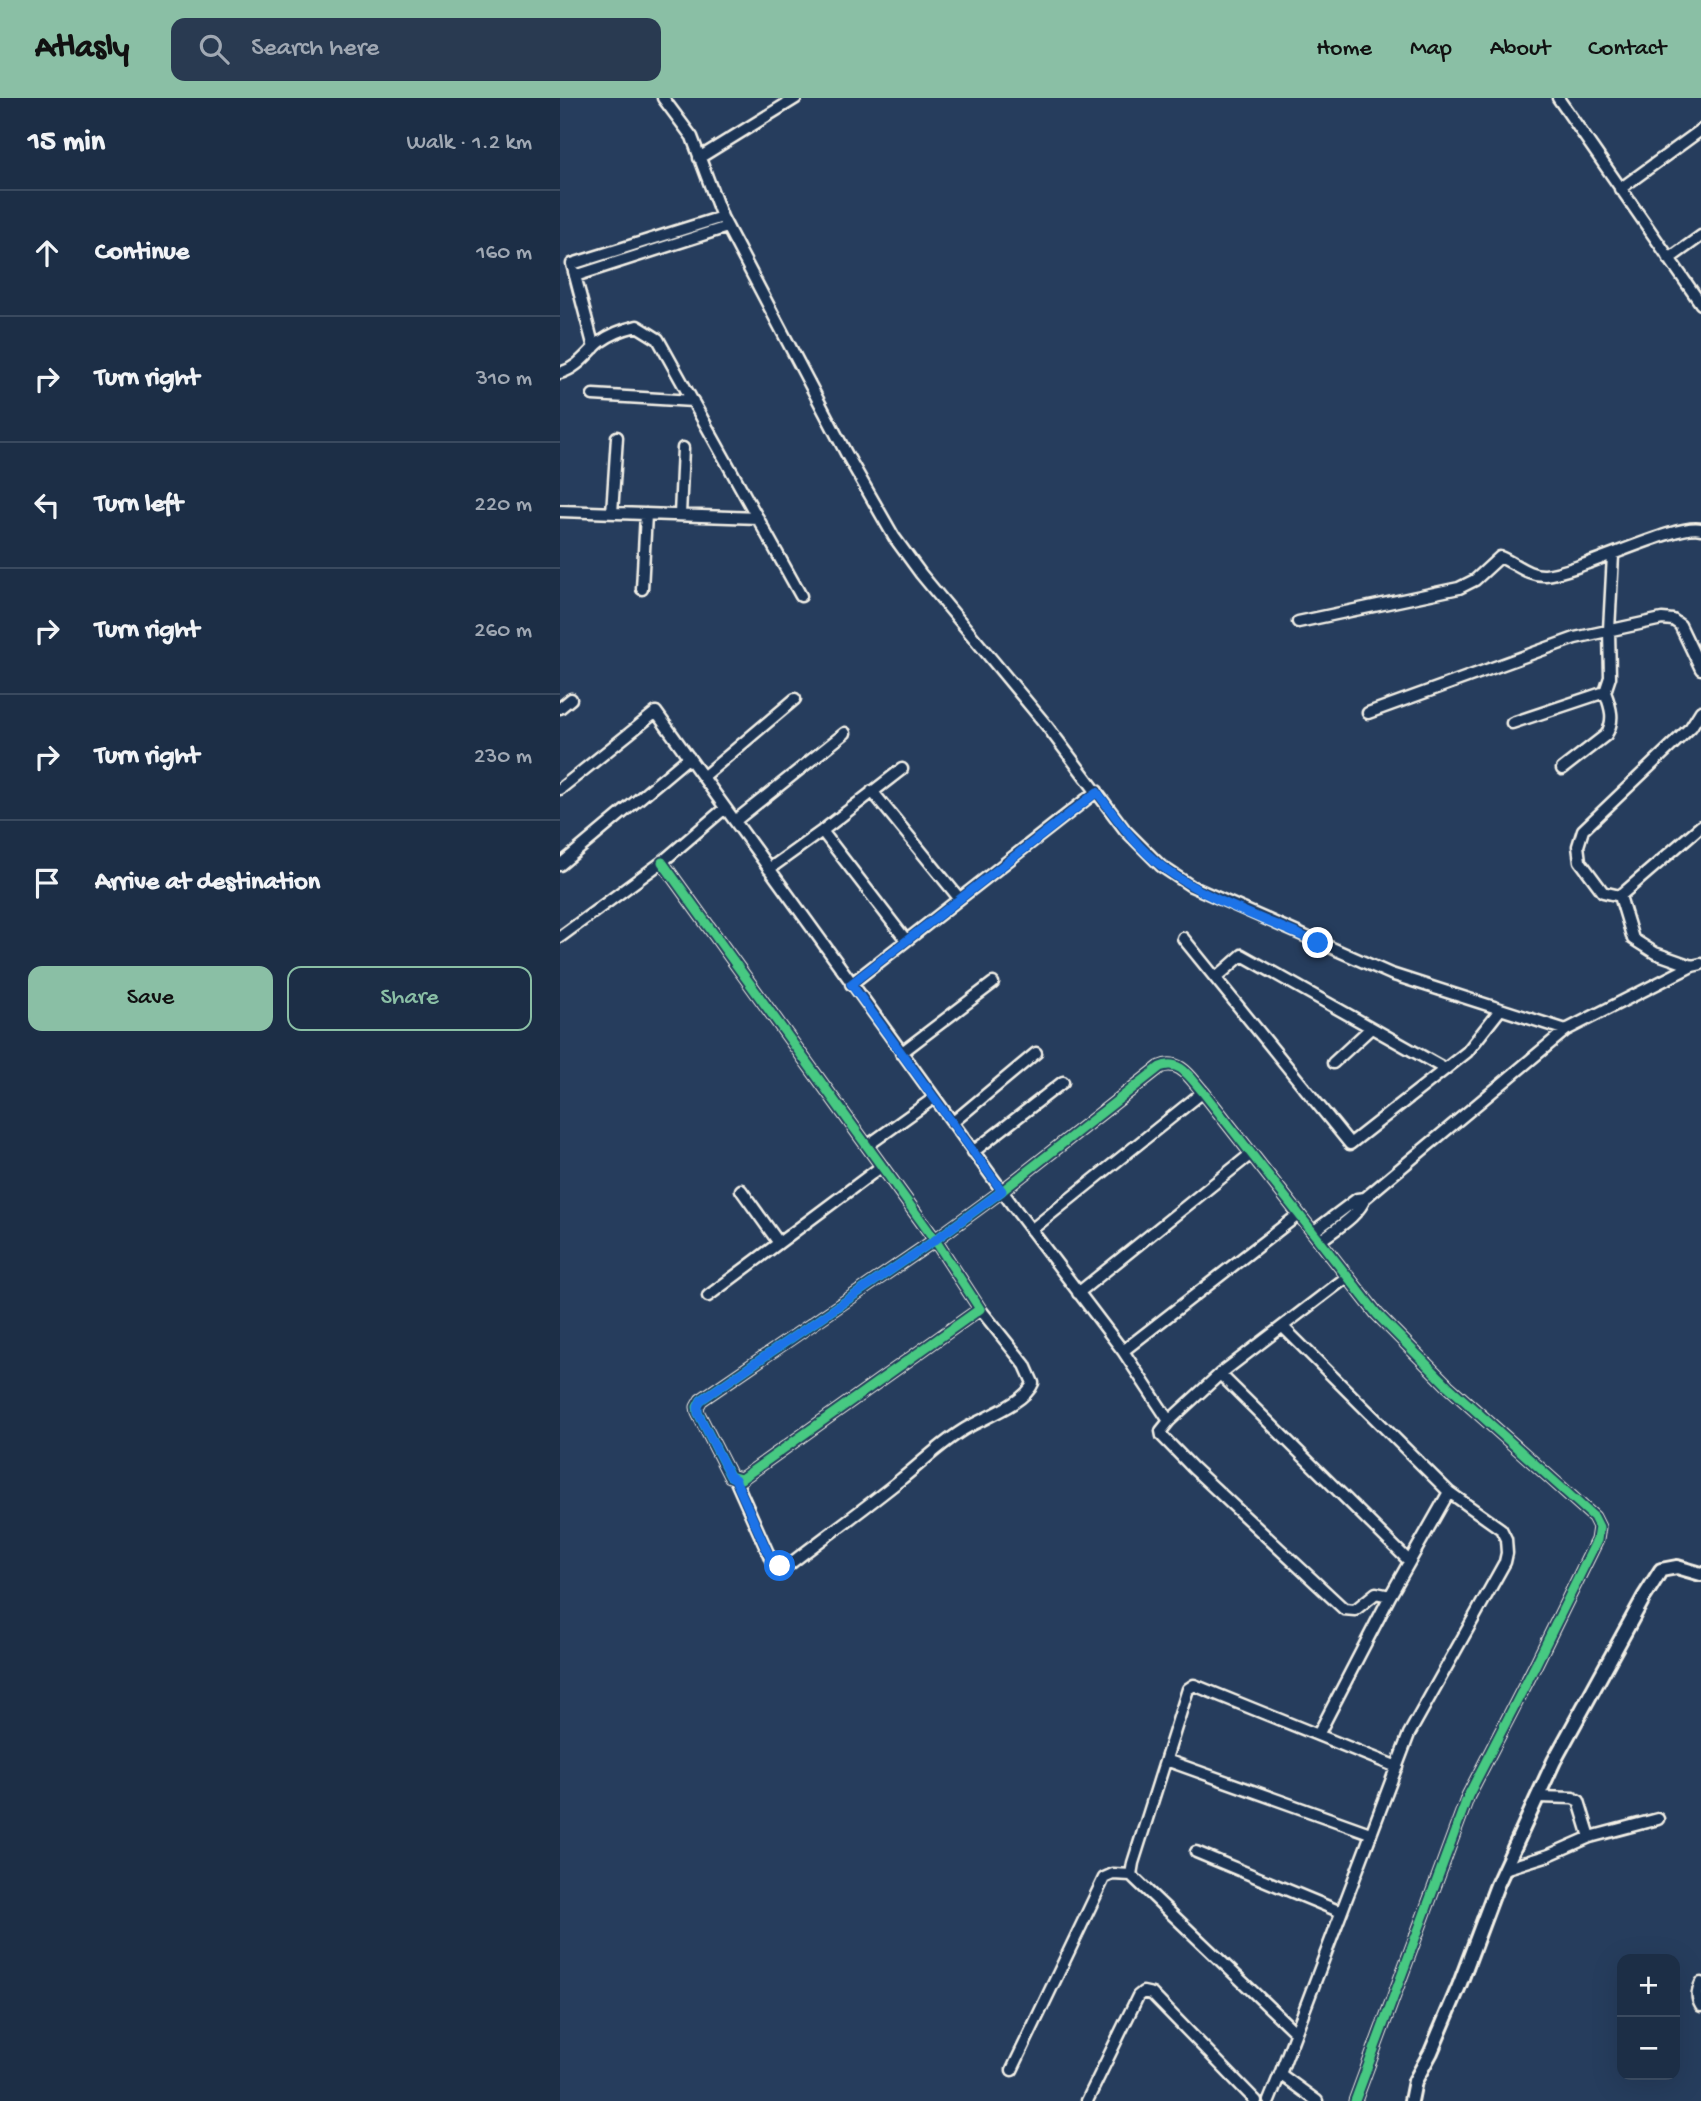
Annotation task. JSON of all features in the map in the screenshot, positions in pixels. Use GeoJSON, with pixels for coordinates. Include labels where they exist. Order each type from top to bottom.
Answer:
{"type":"FeatureCollection","features":[{"type":"Feature","properties":{"kind":"street"},"geometry":{"type":"LineString","coordinates":[[663,98],[692,137],[727,227],[894,537],[921,575],[1047,726],[1125,830],[1161,866],[1191,886],[1391,974],[1566,1030]]}},
{"type":"Feature","properties":{"kind":"street"},"geometry":{"type":"LineString","coordinates":[[699,158],[796,98]]}},
{"type":"Feature","properties":{"kind":"street"},"geometry":{"type":"LineString","coordinates":[[1558,98],[1701,304]]}},
{"type":"Feature","properties":{"kind":"street"},"geometry":{"type":"LineString","coordinates":[[1620,189],[1701,130]]}},
{"type":"Feature","properties":{"kind":"street"},"geometry":{"type":"LineString","coordinates":[[594,348],[572,264],[722,217]]}},
{"type":"Feature","properties":{"kind":"street"},"geometry":{"type":"LineString","coordinates":[[575,276],[727,227]]}},
{"type":"Feature","properties":{"kind":"street"},"geometry":{"type":"LineString","coordinates":[[1669,259],[1701,236]]}},
{"type":"Feature","properties":{"kind":"street"},"geometry":{"type":"LineString","coordinates":[[560,373],[578,364],[602,341],[624,329],[637,326],[658,339],[801,596]]}},
{"type":"Feature","properties":{"kind":"street"},"geometry":{"type":"LineString","coordinates":[[593,395],[693,401]]}},
{"type":"Feature","properties":{"kind":"street"},"geometry":{"type":"LineString","coordinates":[[612,513],[617,437]]}},
{"type":"Feature","properties":{"kind":"street"},"geometry":{"type":"LineString","coordinates":[[680,515],[682,448]]}},
{"type":"Feature","properties":{"kind":"street"},"geometry":{"type":"LineString","coordinates":[[560,511],[758,518]]}},
{"type":"Feature","properties":{"kind":"street"},"geometry":{"type":"LineString","coordinates":[[642,589],[646,514]]}},
{"type":"Feature","properties":{"kind":"street"},"geometry":{"type":"LineString","coordinates":[[1298,622],[1459,588],[1481,575],[1500,557],[1532,573],[1544,575],[1613,555],[1682,530],[1695,527],[1701,529]]}},
{"type":"Feature","properties":{"kind":"street"},"geometry":{"type":"LineString","coordinates":[[1562,769],[1610,729],[1612,712],[1605,692],[1610,677],[1609,630],[1613,555]]}},
{"type":"Feature","properties":{"kind":"street"},"geometry":{"type":"LineString","coordinates":[[1368,713],[1575,638],[1662,619],[1672,620],[1680,625],[1701,669]]}},
{"type":"Feature","properties":{"kind":"street"},"geometry":{"type":"LineString","coordinates":[[1511,723],[1605,692]]}},
{"type":"Feature","properties":{"kind":"street"},"geometry":{"type":"LineString","coordinates":[[560,708],[570,699]]}},
{"type":"Feature","properties":{"kind":"street"},"geometry":{"type":"LineString","coordinates":[[703,777],[796,699]]}},
{"type":"Feature","properties":{"kind":"street"},"geometry":{"type":"LineString","coordinates":[[1620,897],[1603,892],[1580,861],[1578,846],[1583,830],[1691,727],[1701,711]]}},
{"type":"Feature","properties":{"kind":"street"},"geometry":{"type":"LineString","coordinates":[[560,789],[656,712],[973,1152],[1122,1351],[1169,1421]]}},
{"type":"Feature","properties":{"kind":"street"},"geometry":{"type":"LineString","coordinates":[[735,821],[845,733]]}},
{"type":"Feature","properties":{"kind":"street"},"geometry":{"type":"LineString","coordinates":[[560,865],[689,757]]}},
{"type":"Feature","properties":{"kind":"street"},"geometry":{"type":"LineString","coordinates":[[769,869],[902,769]]}},
{"type":"Feature","properties":{"kind":"street"},"geometry":{"type":"LineString","coordinates":[[872,791],[959,898]]}},
{"type":"Feature","properties":{"kind":"street"},"geometry":{"type":"LineString","coordinates":[[851,984],[1097,792]]}},
{"type":"Feature","properties":{"kind":"street"},"geometry":{"type":"LineString","coordinates":[[560,937],[662,862],[725,808]]}},
{"type":"Feature","properties":{"kind":"street"},"geometry":{"type":"LineString","coordinates":[[1620,897],[1701,826]]}},
{"type":"Feature","properties":{"kind":"street"},"geometry":{"type":"LineString","coordinates":[[822,831],[906,940]]}},
{"type":"Feature","properties":{"kind":"street"},"geometry":{"type":"LineString","coordinates":[[662,862],[935,1240],[980,1309],[1025,1365],[1033,1383],[1031,1389],[1017,1400],[964,1429],[938,1448],[790,1564],[780,1566],[772,1562],[735,1479]]}},
{"type":"Feature","properties":{"kind":"street"},"geometry":{"type":"LineString","coordinates":[[1620,897],[1633,939],[1655,953],[1697,965]]}},
{"type":"Feature","properties":{"kind":"street"},"geometry":{"type":"LineString","coordinates":[[1183,938],[1350,1144],[1467,1052],[1500,1010]]}},
{"type":"Feature","properties":{"kind":"street"},"geometry":{"type":"LineString","coordinates":[[1216,978],[1242,955],[1445,1069]]}},
{"type":"Feature","properties":{"kind":"street"},"geometry":{"type":"LineString","coordinates":[[1320,1241],[1354,1214],[1365,1198],[1566,1030],[1697,965]]}},
{"type":"Feature","properties":{"kind":"street"},"geometry":{"type":"LineString","coordinates":[[901,1053],[993,983]]}},
{"type":"Feature","properties":{"kind":"street"},"geometry":{"type":"LineString","coordinates":[[1333,1063],[1371,1028]]}},
{"type":"Feature","properties":{"kind":"street"},"geometry":{"type":"LineString","coordinates":[[952,1123],[1036,1053]]}},
{"type":"Feature","properties":{"kind":"street"},"geometry":{"type":"LineString","coordinates":[[980,1309],[741,1479],[730,1476],[698,1413],[701,1400],[935,1240],[1160,1067],[1169,1063],[1177,1065],[1203,1092],[1377,1314],[1448,1386],[1594,1517],[1600,1527],[1597,1539],[1535,1666],[1468,1796],[1355,2101]]}},
{"type":"Feature","properties":{"kind":"street"},"geometry":{"type":"LineString","coordinates":[[973,1152],[1063,1082]]}},
{"type":"Feature","properties":{"kind":"street"},"geometry":{"type":"LineString","coordinates":[[1031,1230],[1203,1092]]}},
{"type":"Feature","properties":{"kind":"street"},"geometry":{"type":"LineString","coordinates":[[867,1146],[934,1098]]}},
{"type":"Feature","properties":{"kind":"street"},"geometry":{"type":"LineString","coordinates":[[1078,1293],[1251,1154]]}},
{"type":"Feature","properties":{"kind":"street"},"geometry":{"type":"LineString","coordinates":[[708,1296],[882,1166]]}},
{"type":"Feature","properties":{"kind":"street"},"geometry":{"type":"LineString","coordinates":[[741,1190],[779,1243]]}},
{"type":"Feature","properties":{"kind":"street"},"geometry":{"type":"LineString","coordinates":[[1313,1232],[1357,1199],[1365,1198]]}},
{"type":"Feature","properties":{"kind":"street"},"geometry":{"type":"LineString","coordinates":[[1122,1351],[1298,1215]]}},
{"type":"Feature","properties":{"kind":"street"},"geometry":{"type":"LineString","coordinates":[[1347,1276],[1220,1374],[1161,1431],[1170,1444],[1345,1609],[1355,1610],[1376,1594],[1390,1595]]}},
{"type":"Feature","properties":{"kind":"street"},"geometry":{"type":"LineString","coordinates":[[1269,2101],[1409,1734],[1505,1562],[1507,1553],[1506,1539],[1501,1529],[1449,1492],[1283,1327]]}},
{"type":"Feature","properties":{"kind":"street"},"geometry":{"type":"LineString","coordinates":[[1220,1374],[1409,1561]]}},
{"type":"Feature","properties":{"kind":"street"},"geometry":{"type":"LineString","coordinates":[[1318,1735],[1390,1595],[1449,1492]]}},
{"type":"Feature","properties":{"kind":"street"},"geometry":{"type":"LineString","coordinates":[[1411,2101],[1415,2081],[1431,2052],[1454,1998],[1504,1869],[1574,1723],[1661,1570],[1677,1567],[1701,1574]]}},
{"type":"Feature","properties":{"kind":"street"},"geometry":{"type":"LineString","coordinates":[[1131,1875],[1132,1863],[1187,1692],[1194,1685],[1397,1768]]}},
{"type":"Feature","properties":{"kind":"street"},"geometry":{"type":"LineString","coordinates":[[1166,1760],[1370,1833]]}},
{"type":"Feature","properties":{"kind":"street"},"geometry":{"type":"LineString","coordinates":[[1538,1797],[1573,1798],[1579,1801],[1590,1837]]}},
{"type":"Feature","properties":{"kind":"street"},"geometry":{"type":"LineString","coordinates":[[1504,1869],[1549,1855],[1590,1837],[1658,1819]]}},
{"type":"Feature","properties":{"kind":"street"},"geometry":{"type":"LineString","coordinates":[[1196,1852],[1341,1912]]}},
{"type":"Feature","properties":{"kind":"street"},"geometry":{"type":"LineString","coordinates":[[1012,2070],[1104,1878],[1113,1874],[1131,1875],[1295,2032]]}},
{"type":"Feature","properties":{"kind":"street"},"geometry":{"type":"LineString","coordinates":[[1701,1983],[1697,1992],[1701,2006]]}},
{"type":"Feature","properties":{"kind":"street"},"geometry":{"type":"LineString","coordinates":[[1087,2101],[1138,1996],[1143,1992],[1152,1994],[1256,2101]]}},
{"type":"Feature","properties":{"kind":"street"},"geometry":{"type":"LineString","coordinates":[[1280,2074],[1317,2101]]}},
{"type":"Feature","properties":{"kind":"cycle path"},"geometry":{"type":"LineString","coordinates":[[662,862],[935,1240],[980,1309],[741,1479],[730,1476],[698,1413],[697,1407],[701,1400],[935,1240],[1160,1067],[1173,1065],[1194,1081],[1377,1314],[1448,1386],[1594,1517],[1599,1527],[1597,1540],[1468,1796],[1355,2101]]}},
{"type":"Feature","properties":{"kind":"route"},"geometry":{"type":"LineString","coordinates":[[780,1566],[772,1562],[735,1479],[730,1476],[698,1413],[701,1400],[1002,1191],[851,984],[1049,826],[1097,792],[1125,830],[1161,866],[1191,886],[1318,943]]}}]}
